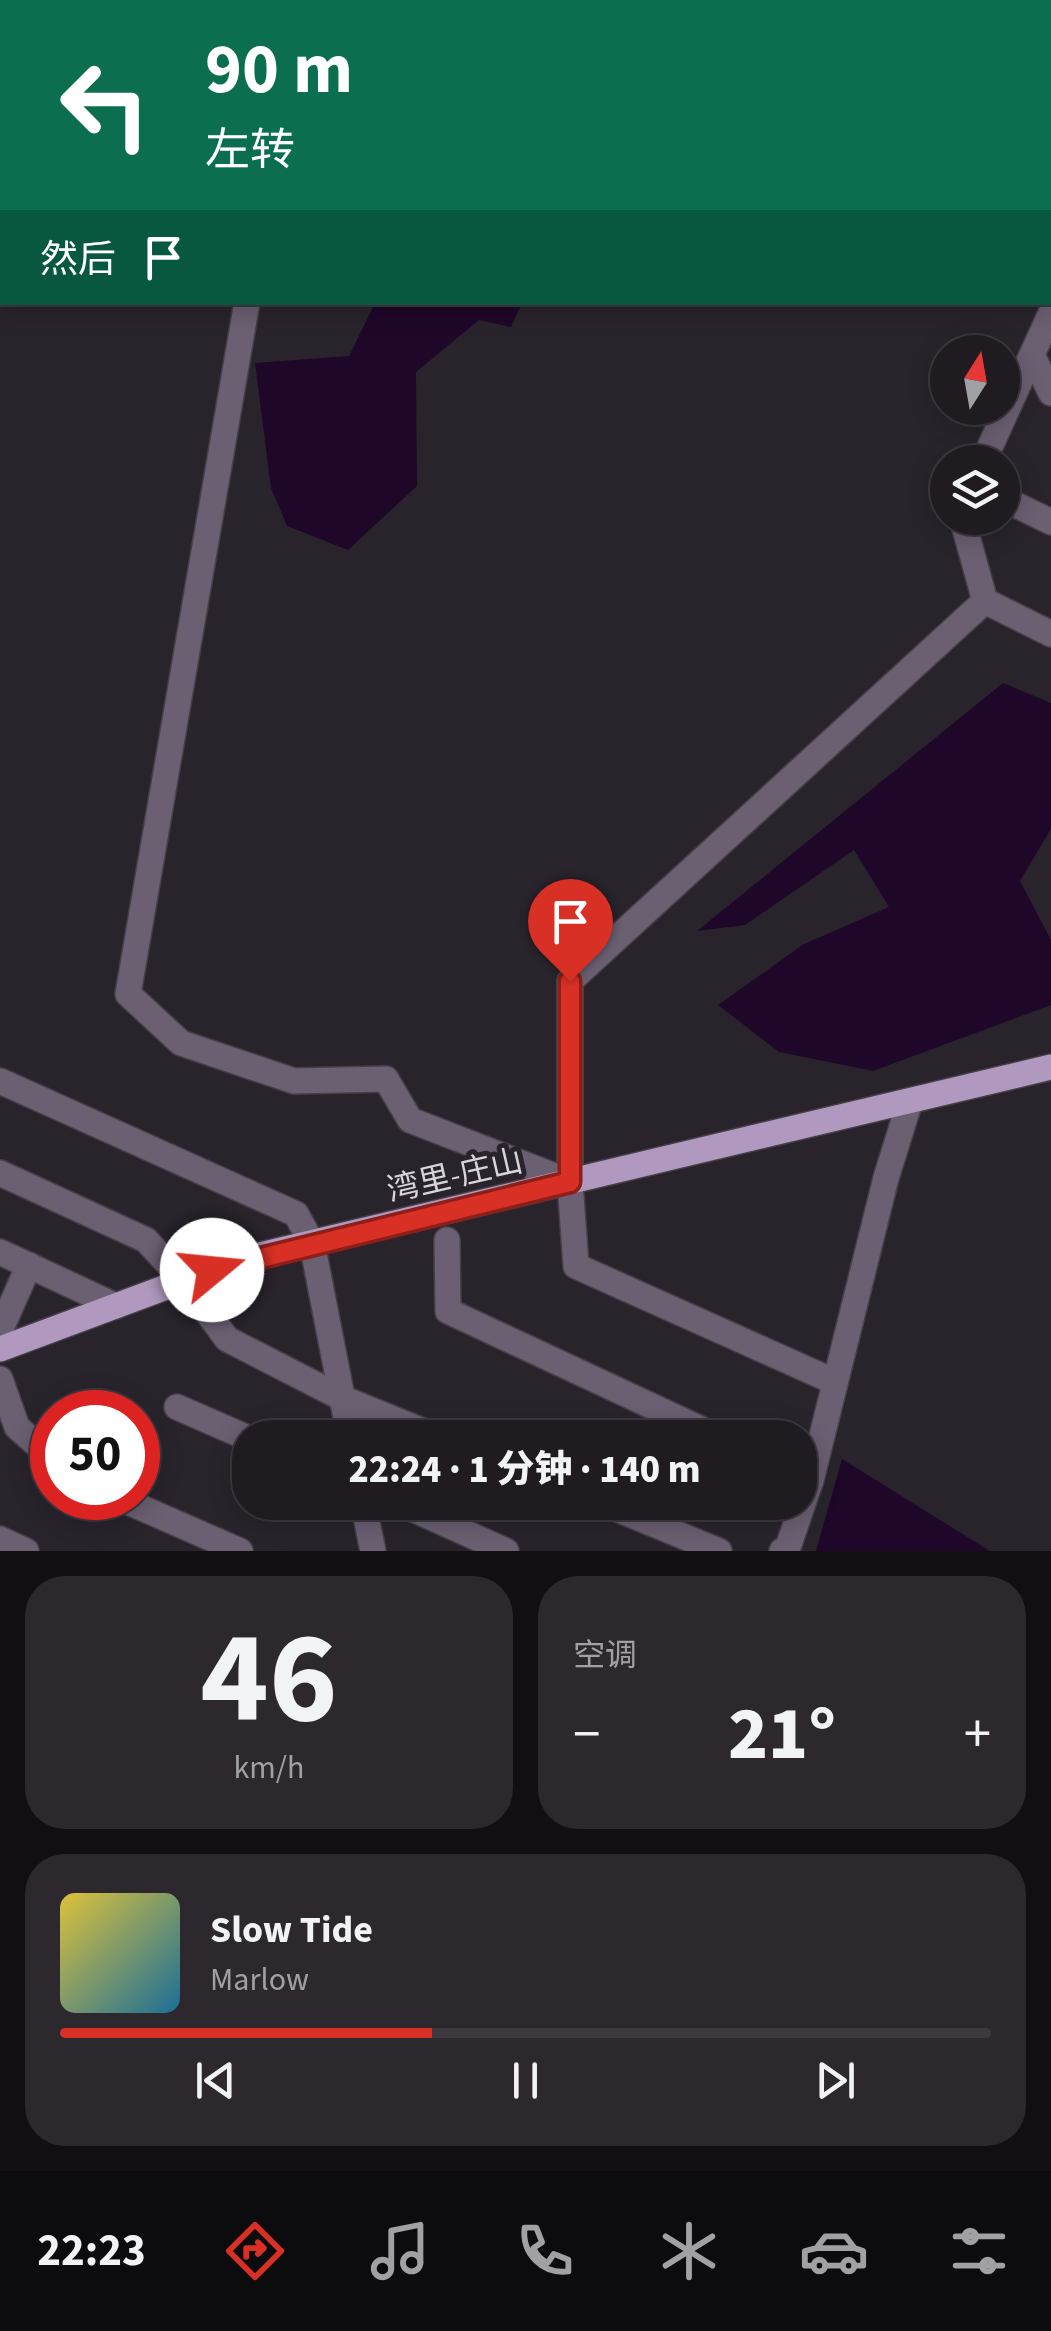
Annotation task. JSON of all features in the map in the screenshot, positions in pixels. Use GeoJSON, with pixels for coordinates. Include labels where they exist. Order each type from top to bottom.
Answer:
{"type":"FeatureCollection","features":[{"type":"Feature","properties":{"kind":"main road","name":"湾里-庄山"},"geometry":{"type":"LineString","coordinates":[[0,1349],[239,1260],[1051,1067]]}},
{"type":"Feature","properties":{"kind":"street"},"geometry":{"type":"LineString","coordinates":[[246,305],[128,994],[181,1043],[294,1082],[386,1080],[410,1120],[570,1182]]}},
{"type":"Feature","properties":{"kind":"street"},"geometry":{"type":"LineString","coordinates":[[991,445],[1051,313]]}},
{"type":"Feature","properties":{"kind":"street"},"geometry":{"type":"LineString","coordinates":[[1032,355],[1051,393]]}},
{"type":"Feature","properties":{"kind":"street"},"geometry":{"type":"LineString","coordinates":[[1020,507],[1051,522]]}},
{"type":"Feature","properties":{"kind":"street"},"geometry":{"type":"LineString","coordinates":[[967,535],[986,601],[1051,634]]}},
{"type":"Feature","properties":{"kind":"street"},"geometry":{"type":"LineString","coordinates":[[835,1382],[576,1266],[570,1182],[570,981],[986,601]]}},
{"type":"Feature","properties":{"kind":"street"},"geometry":{"type":"LineString","coordinates":[[0,1080],[296,1214],[312,1243],[346,1420]]}},
{"type":"Feature","properties":{"kind":"street"},"geometry":{"type":"LineString","coordinates":[[817,1441],[910,1100]]}},
{"type":"Feature","properties":{"kind":"street"},"geometry":{"type":"LineString","coordinates":[[0,1174],[146,1240],[184,1281],[227,1340],[342,1398],[396,1420]]}},
{"type":"Feature","properties":{"kind":"street"},"geometry":{"type":"LineString","coordinates":[[447,1240],[448,1311],[681,1420]]}},
{"type":"Feature","properties":{"kind":"street"},"geometry":{"type":"LineString","coordinates":[[0,1252],[116,1306]]}},
{"type":"Feature","properties":{"kind":"street"},"geometry":{"type":"LineString","coordinates":[[0,1332],[29,1266]]}},
{"type":"Feature","properties":{"kind":"street"},"geometry":{"type":"LineString","coordinates":[[0,1379],[17,1427],[30,1439]]}},
{"type":"Feature","properties":{"kind":"street"},"geometry":{"type":"LineString","coordinates":[[177,1407],[232,1431]]}},
{"type":"Feature","properties":{"kind":"street"},"geometry":{"type":"LineString","coordinates":[[160,1516],[240,1551]]}},
{"type":"Feature","properties":{"kind":"street"},"geometry":{"type":"LineString","coordinates":[[367,1520],[373,1551]]}},
{"type":"Feature","properties":{"kind":"street"},"geometry":{"type":"LineString","coordinates":[[437,1520],[506,1551]]}},
{"type":"Feature","properties":{"kind":"street"},"geometry":{"type":"LineString","coordinates":[[644,1520],[719,1551]]}},
{"type":"Feature","properties":{"kind":"street"},"geometry":{"type":"LineString","coordinates":[[782,1551],[792,1520]]}},
{"type":"Feature","properties":{"kind":"street"},"geometry":{"type":"LineString","coordinates":[[0,1539],[26,1551]]}},
{"type":"Feature","properties":{"kind":"shaded area"},"geometry":{"type":"Polygon","coordinates":[[[374,305],[521,305],[511,327],[479,320],[416,372],[417,486],[348,550],[287,526],[271,488],[255,363],[349,356],[374,305]]]}},
{"type":"Feature","properties":{"kind":"shaded area"},"geometry":{"type":"Polygon","coordinates":[[[1003,683],[1051,703],[1051,829],[1020,881],[1051,940],[1051,1005],[873,1071],[779,1052],[718,1005],[804,944],[889,907],[854,850],[745,925],[697,931],[1003,683]]]}},
{"type":"Feature","properties":{"kind":"shaded area"},"geometry":{"type":"Polygon","coordinates":[[[842,1459],[990,1551],[816,1551],[842,1459]]]}},
{"type":"Feature","properties":{"kind":"route"},"geometry":{"type":"LineString","coordinates":[[212,1270],[239,1260],[570,1182],[570,981]]}}]}
